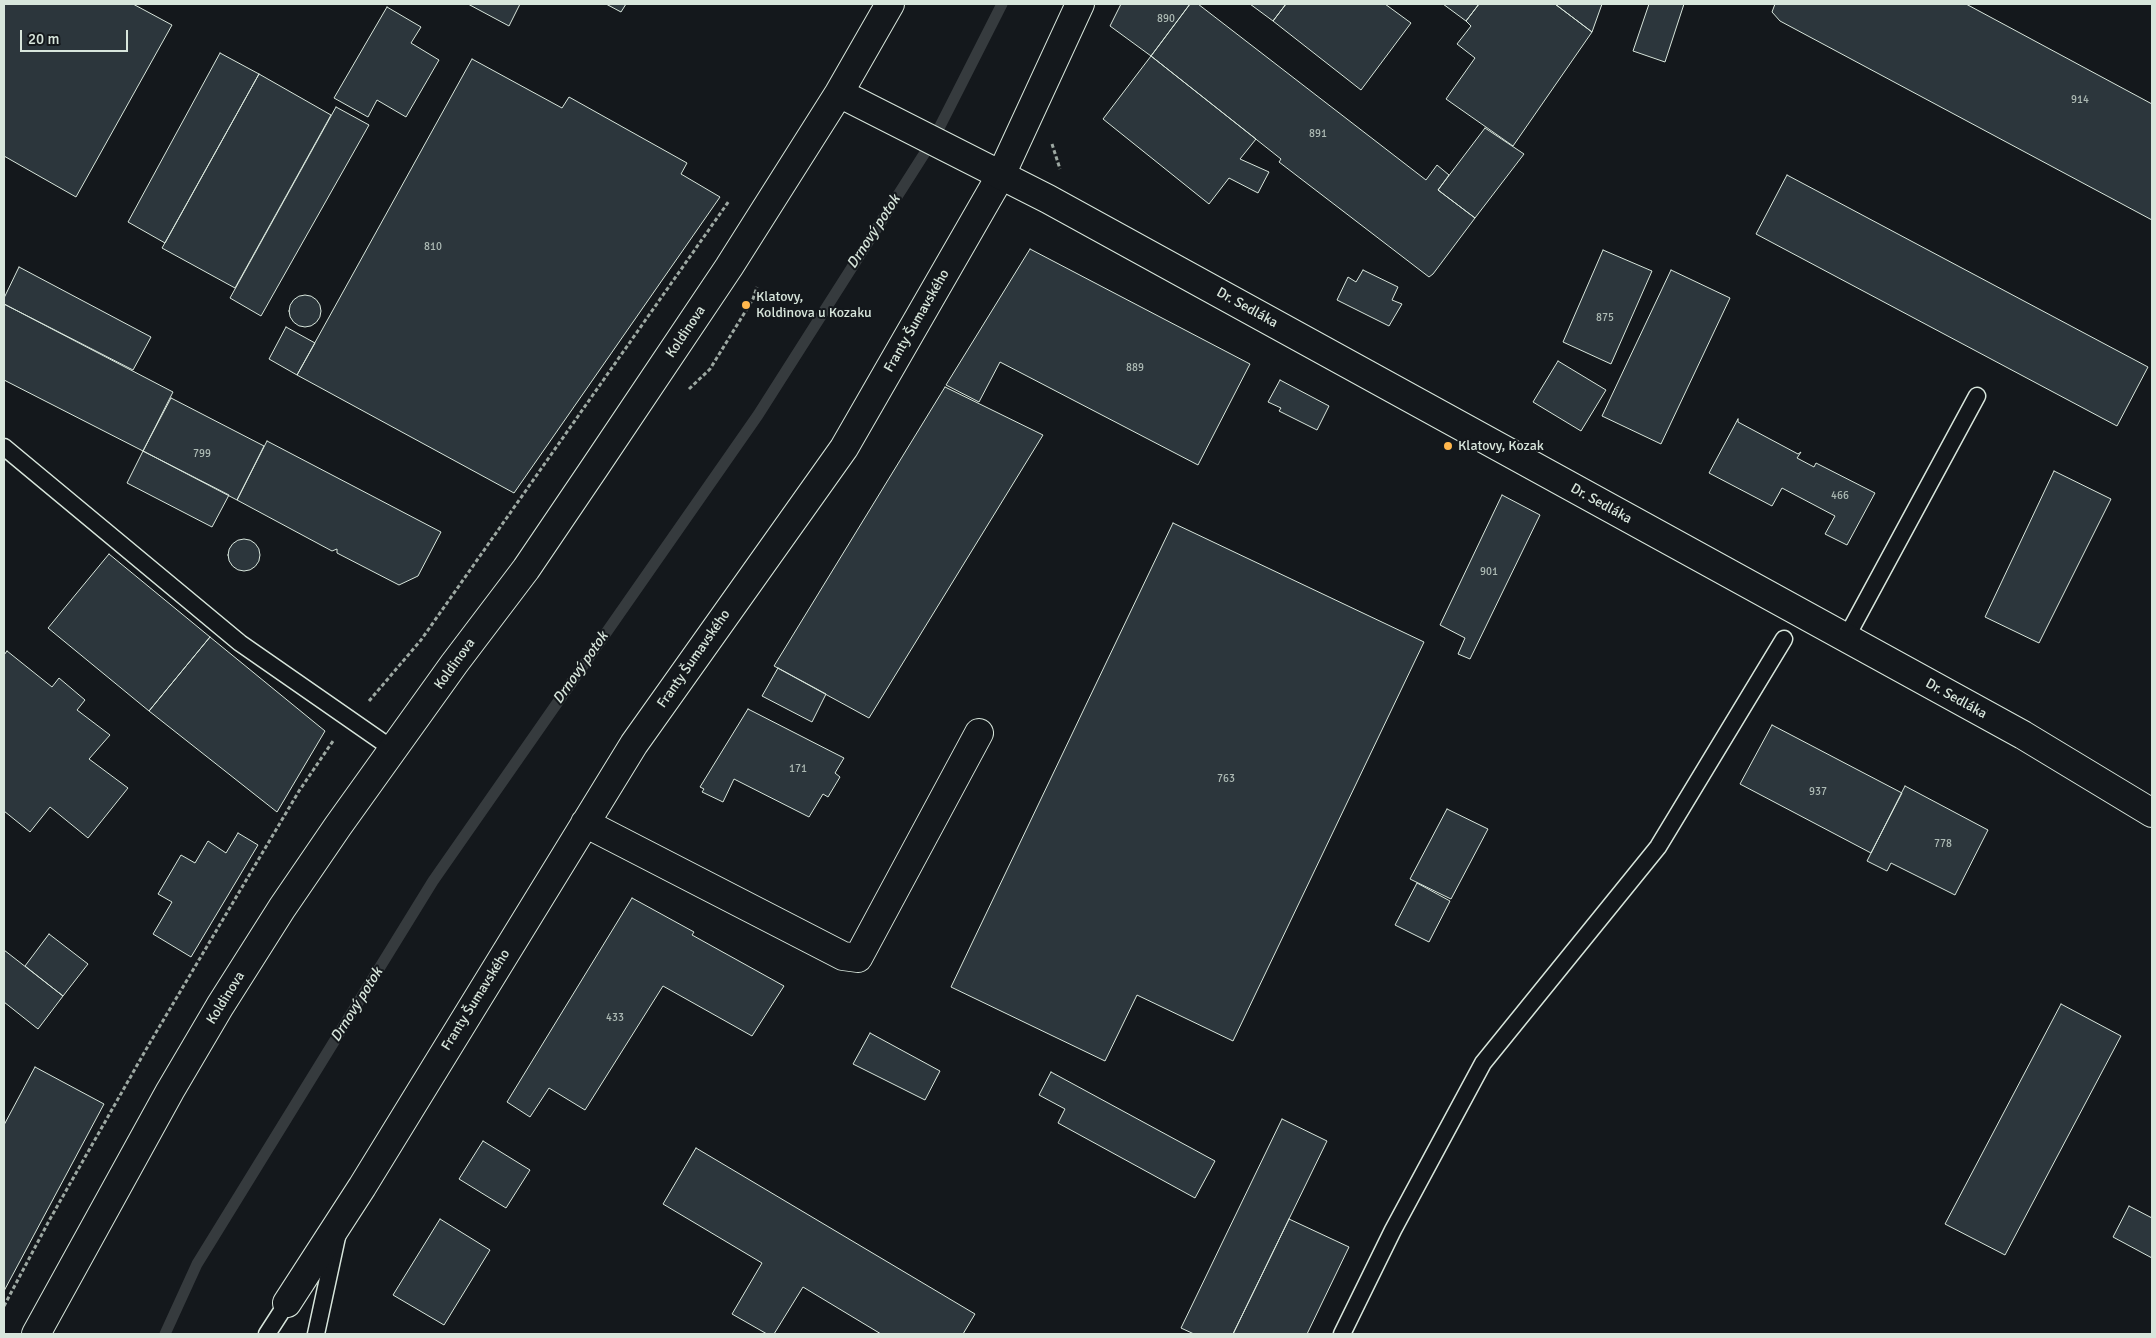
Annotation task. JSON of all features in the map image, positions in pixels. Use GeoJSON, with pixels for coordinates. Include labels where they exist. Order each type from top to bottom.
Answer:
{"type":"FeatureCollection","features":[{"type":"Feature","properties":{"kind":"street","name":"Koldinova"},"geometry":{"type":"LineString","coordinates":[[36,1334],[170,1091],[220,1006],[299,883],[454,664],[526,569],[595,468],[729,267],[838,93],[890,4]]}},
{"type":"Feature","properties":{"kind":"street","name":"Franty Šumavského"},"geometry":{"type":"LineString","coordinates":[[287,1303],[341,1220],[634,744],[844,448],[1001,175],[1080,4]]}},
{"type":"Feature","properties":{"kind":"street","name":"Dr. Sedláka"},"geometry":{"type":"LineString","coordinates":[[838,93],[1048,199],[2022,735],[2152,813]]}},
{"type":"Feature","properties":{"kind":"street"},"geometry":{"type":"LineString","coordinates":[[585,822],[843,956],[858,958],[979,733]]}},
{"type":"Feature","properties":{"kind":"lane"},"geometry":{"type":"LineString","coordinates":[[1846,638],[1977,396]]}},
{"type":"Feature","properties":{"kind":"lane"},"geometry":{"type":"LineString","coordinates":[[4,447],[240,643],[351,722],[394,750]]}},
{"type":"Feature","properties":{"kind":"lane"},"geometry":{"type":"LineString","coordinates":[[1342,1334],[1393,1230],[1483,1063],[1658,847],[1784,639]]}},
{"type":"Feature","properties":{"kind":"lane"},"geometry":{"type":"LineString","coordinates":[[316,1334],[341,1220]]}},
{"type":"Feature","properties":{"kind":"lane"},"geometry":{"type":"LineString","coordinates":[[267,1334],[287,1303]]}},
{"type":"Feature","properties":{"kind":"path"},"geometry":{"type":"LineString","coordinates":[[4,1306],[50,1219],[148,1046],[299,791],[330,744],[421,640],[733,195]]}},
{"type":"Feature","properties":{"kind":"building"},"geometry":{"type":"Polygon","coordinates":[[[4,4],[133,4],[172,25],[76,197],[4,156],[4,4]]]}},
{"type":"Feature","properties":{"kind":"building"},"geometry":{"type":"Polygon","coordinates":[[[468,4],[520,4],[509,26],[468,4]]]}},
{"type":"Feature","properties":{"kind":"building"},"geometry":{"type":"Polygon","coordinates":[[[606,4],[626,4],[621,12],[606,4]]]}},
{"type":"Feature","properties":{"kind":"building"},"geometry":{"type":"Polygon","coordinates":[[[1121,4],[1190,4],[1151,56],[1110,26],[1121,4]]]}},
{"type":"Feature","properties":{"kind":"building"},"geometry":{"type":"Polygon","coordinates":[[[1190,4],[1198,4],[1426,180],[1437,165],[1449,175],[1438,190],[1475,218],[1433,274],[1429,277],[1279,162],[1281,159],[1151,56],[1190,4]]]}},
{"type":"Feature","properties":{"kind":"building"},"geometry":{"type":"Polygon","coordinates":[[[1250,4],[1286,4],[1273,21],[1250,4]]]}},
{"type":"Feature","properties":{"kind":"building"},"geometry":{"type":"Polygon","coordinates":[[[1286,4],[1385,4],[1411,23],[1361,90],[1273,21],[1286,4]]]}},
{"type":"Feature","properties":{"kind":"building"},"geometry":{"type":"Polygon","coordinates":[[[1443,4],[1479,4],[1466,21],[1443,4]]]}},
{"type":"Feature","properties":{"kind":"building"},"geometry":{"type":"Polygon","coordinates":[[[1479,4],[1555,4],[1592,32],[1513,146],[1446,99],[1475,58],[1457,44],[1471,26],[1466,21],[1479,4]]]}},
{"type":"Feature","properties":{"kind":"building"},"geometry":{"type":"Polygon","coordinates":[[[1555,4],[1602,4],[1592,32],[1555,4]]]}},
{"type":"Feature","properties":{"kind":"building"},"geometry":{"type":"Polygon","coordinates":[[[1649,4],[1684,4],[1665,62],[1633,51],[1649,4]]]}},
{"type":"Feature","properties":{"kind":"building"},"geometry":{"type":"Polygon","coordinates":[[[1775,4],[1966,4],[2152,104],[2152,220],[1780,21],[1772,12],[1775,4]]]}},
{"type":"Feature","properties":{"kind":"building"},"geometry":{"type":"Polygon","coordinates":[[[387,7],[421,27],[411,43],[439,60],[406,117],[377,100],[368,117],[334,98],[387,7]]]}},
{"type":"Feature","properties":{"kind":"building"},"geometry":{"type":"Polygon","coordinates":[[[220,53],[259,74],[165,243],[128,222],[220,53]]]}},
{"type":"Feature","properties":{"kind":"building"},"geometry":{"type":"Polygon","coordinates":[[[1151,56],[1256,139],[1240,159],[1269,172],[1258,193],[1229,178],[1209,204],[1103,119],[1151,56]]]}},
{"type":"Feature","properties":{"kind":"building"},"geometry":{"type":"Polygon","coordinates":[[[472,59],[562,108],[569,97],[687,163],[681,174],[720,197],[514,493],[297,375],[472,59]]]}},
{"type":"Feature","properties":{"kind":"building"},"geometry":{"type":"Polygon","coordinates":[[[259,74],[331,115],[235,288],[162,248],[259,74]]]}},
{"type":"Feature","properties":{"kind":"building"},"geometry":{"type":"Polygon","coordinates":[[[336,107],[369,125],[261,316],[230,298],[336,107]]]}},
{"type":"Feature","properties":{"kind":"building"},"geometry":{"type":"Polygon","coordinates":[[[1485,128],[1524,154],[1475,218],[1438,190],[1485,128]]]}},
{"type":"Feature","properties":{"kind":"building"},"geometry":{"type":"Polygon","coordinates":[[[1787,175],[2148,367],[2117,426],[1756,234],[1787,175]]]}},
{"type":"Feature","properties":{"kind":"building"},"geometry":{"type":"Polygon","coordinates":[[[1030,249],[1250,364],[1198,465],[1000,362],[979,402],[946,385],[1030,249]]]}},
{"type":"Feature","properties":{"kind":"building"},"geometry":{"type":"Polygon","coordinates":[[[1603,250],[1652,271],[1611,364],[1563,342],[1603,250]]]}},
{"type":"Feature","properties":{"kind":"building"},"geometry":{"type":"Polygon","coordinates":[[[19,267],[151,337],[133,370],[4,304],[4,298],[19,267]]]}},
{"type":"Feature","properties":{"kind":"building"},"geometry":{"type":"Polygon","coordinates":[[[1363,270],[1398,287],[1392,300],[1402,304],[1389,326],[1337,300],[1348,277],[1356,282],[1363,270]]]}},
{"type":"Feature","properties":{"kind":"building"},"geometry":{"type":"Polygon","coordinates":[[[1671,270],[1730,298],[1661,444],[1602,416],[1671,270]]]}},
{"type":"Feature","properties":{"kind":"building"},"geometry":{"type":"Polygon","coordinates":[[[305,295],[311,296],[316,300],[320,305],[320,317],[316,322],[311,326],[305,327],[299,326],[294,322],[290,317],[289,311],[290,305],[294,300],[299,296],[305,295]]]}},
{"type":"Feature","properties":{"kind":"building"},"geometry":{"type":"Polygon","coordinates":[[[4,304],[173,392],[143,451],[4,380],[4,304]]]}},
{"type":"Feature","properties":{"kind":"building"},"geometry":{"type":"Polygon","coordinates":[[[286,327],[315,343],[297,375],[269,359],[286,327]]]}},
{"type":"Feature","properties":{"kind":"building"},"geometry":{"type":"Polygon","coordinates":[[[1558,361],[1606,390],[1581,431],[1533,402],[1558,361]]]}},
{"type":"Feature","properties":{"kind":"building"},"geometry":{"type":"Polygon","coordinates":[[[1280,380],[1329,406],[1317,430],[1279,411],[1281,408],[1268,402],[1280,380]]]}},
{"type":"Feature","properties":{"kind":"building"},"geometry":{"type":"Polygon","coordinates":[[[945,387],[1043,435],[869,718],[774,666],[945,387]]]}},
{"type":"Feature","properties":{"kind":"building"},"geometry":{"type":"Polygon","coordinates":[[[171,398],[264,446],[237,500],[143,451],[171,398]]]}},
{"type":"Feature","properties":{"kind":"building"},"geometry":{"type":"Polygon","coordinates":[[[1738,419],[1738,422],[1798,454],[1801,452],[1797,458],[1814,467],[1816,463],[1875,493],[1847,545],[1825,534],[1835,516],[1782,488],[1772,506],[1709,473],[1738,419]]]}},
{"type":"Feature","properties":{"kind":"building"},"geometry":{"type":"Polygon","coordinates":[[[267,441],[441,532],[418,576],[399,585],[337,553],[337,549],[332,551],[237,500],[267,441]]]}},
{"type":"Feature","properties":{"kind":"building"},"geometry":{"type":"Polygon","coordinates":[[[143,451],[229,495],[212,527],[127,483],[143,451]]]}},
{"type":"Feature","properties":{"kind":"building"},"geometry":{"type":"Polygon","coordinates":[[[2054,471],[2111,499],[2039,643],[1985,617],[2054,471]]]}},
{"type":"Feature","properties":{"kind":"building"},"geometry":{"type":"Polygon","coordinates":[[[1502,495],[1540,515],[1470,659],[1458,654],[1465,638],[1440,625],[1502,495]]]}},
{"type":"Feature","properties":{"kind":"building"},"geometry":{"type":"Polygon","coordinates":[[[1173,523],[1424,642],[1233,1041],[1137,995],[1105,1061],[951,987],[1173,523]]]}},
{"type":"Feature","properties":{"kind":"building"},"geometry":{"type":"Polygon","coordinates":[[[244,539],[250,540],[255,544],[259,549],[259,561],[255,566],[250,570],[244,571],[238,570],[233,566],[229,561],[228,555],[229,549],[233,544],[238,540],[244,539]]]}},
{"type":"Feature","properties":{"kind":"building"},"geometry":{"type":"Polygon","coordinates":[[[109,554],[210,637],[149,711],[48,628],[109,554]]]}},
{"type":"Feature","properties":{"kind":"building"},"geometry":{"type":"Polygon","coordinates":[[[210,637],[325,731],[277,812],[149,711],[210,637]]]}},
{"type":"Feature","properties":{"kind":"building"},"geometry":{"type":"Polygon","coordinates":[[[7,651],[52,687],[59,678],[85,700],[77,710],[110,735],[89,759],[128,788],[88,838],[50,807],[30,832],[4,811],[4,655],[7,651]]]}},
{"type":"Feature","properties":{"kind":"building"},"geometry":{"type":"Polygon","coordinates":[[[778,668],[826,694],[812,722],[762,696],[778,668]]]}},
{"type":"Feature","properties":{"kind":"building"},"geometry":{"type":"Polygon","coordinates":[[[748,709],[844,758],[835,773],[840,777],[828,797],[823,794],[809,817],[734,779],[723,802],[702,792],[704,789],[700,787],[748,709]]]}},
{"type":"Feature","properties":{"kind":"building"},"geometry":{"type":"Polygon","coordinates":[[[1772,725],[1902,793],[1871,853],[1740,784],[1772,725]]]}},
{"type":"Feature","properties":{"kind":"building"},"geometry":{"type":"Polygon","coordinates":[[[1905,786],[1988,830],[1955,895],[1891,863],[1887,871],[1867,861],[1905,786]]]}},
{"type":"Feature","properties":{"kind":"building"},"geometry":{"type":"Polygon","coordinates":[[[1447,809],[1488,829],[1451,899],[1410,879],[1447,809]]]}},
{"type":"Feature","properties":{"kind":"building"},"geometry":{"type":"Polygon","coordinates":[[[238,833],[258,845],[191,957],[153,934],[172,902],[158,894],[181,855],[195,863],[208,841],[226,853],[238,833]]]}},
{"type":"Feature","properties":{"kind":"building"},"geometry":{"type":"Polygon","coordinates":[[[1417,883],[1450,901],[1429,942],[1395,925],[1417,883]]]}},
{"type":"Feature","properties":{"kind":"building"},"geometry":{"type":"Polygon","coordinates":[[[632,898],[694,932],[692,935],[784,986],[752,1036],[663,986],[585,1110],[549,1088],[530,1117],[507,1102],[632,898]]]}},
{"type":"Feature","properties":{"kind":"building"},"geometry":{"type":"Polygon","coordinates":[[[49,934],[88,964],[63,996],[25,966],[49,934]]]}},
{"type":"Feature","properties":{"kind":"building"},"geometry":{"type":"Polygon","coordinates":[[[4,950],[63,996],[38,1029],[4,1002],[4,950]]]}},
{"type":"Feature","properties":{"kind":"building"},"geometry":{"type":"Polygon","coordinates":[[[2061,1004],[2121,1036],[2005,1255],[1945,1224],[2061,1004]]]}},
{"type":"Feature","properties":{"kind":"building"},"geometry":{"type":"Polygon","coordinates":[[[870,1033],[940,1071],[925,1100],[853,1064],[870,1033]]]}},
{"type":"Feature","properties":{"kind":"building"},"geometry":{"type":"Polygon","coordinates":[[[35,1067],[104,1104],[4,1291],[4,1125],[35,1067]]]}},
{"type":"Feature","properties":{"kind":"building"},"geometry":{"type":"Polygon","coordinates":[[[1051,1072],[1215,1161],[1195,1198],[1058,1123],[1065,1109],[1039,1095],[1051,1072]]]}},
{"type":"Feature","properties":{"kind":"building"},"geometry":{"type":"Polygon","coordinates":[[[1282,1119],[1327,1141],[1233,1334],[1194,1334],[1181,1328],[1282,1119]]]}},
{"type":"Feature","properties":{"kind":"building"},"geometry":{"type":"Polygon","coordinates":[[[483,1141],[530,1170],[506,1208],[459,1179],[483,1141]]]}},
{"type":"Feature","properties":{"kind":"building"},"geometry":{"type":"Polygon","coordinates":[[[696,1148],[975,1314],[963,1334],[881,1334],[803,1287],[774,1334],[767,1334],[732,1314],[762,1263],[663,1204],[696,1148]]]}},
{"type":"Feature","properties":{"kind":"building"},"geometry":{"type":"Polygon","coordinates":[[[2129,1206],[2152,1218],[2152,1258],[2113,1237],[2129,1206]]]}},
{"type":"Feature","properties":{"kind":"building"},"geometry":{"type":"Polygon","coordinates":[[[440,1219],[490,1250],[444,1325],[393,1295],[440,1219]]]}},
{"type":"Feature","properties":{"kind":"building"},"geometry":{"type":"Polygon","coordinates":[[[1289,1219],[1349,1247],[1307,1334],[1233,1334],[1289,1219]]]}},
{"type":"Feature","properties":{"kind":"waterway","name":"Drnový potok"},"geometry":{"type":"LineString","coordinates":[[165,1334],[197,1264],[433,881],[758,415],[933,140],[1002,4]]}},
{"type":"Feature","properties":{"kind":"place","name":"Klatovy, Koldinova u Kozaku"},"geometry":{"type":"Point","coordinates":[746,305]}},
{"type":"Feature","properties":{"kind":"place","name":"Klatovy, Kozak"},"geometry":{"type":"Point","coordinates":[1448,446]}}]}
